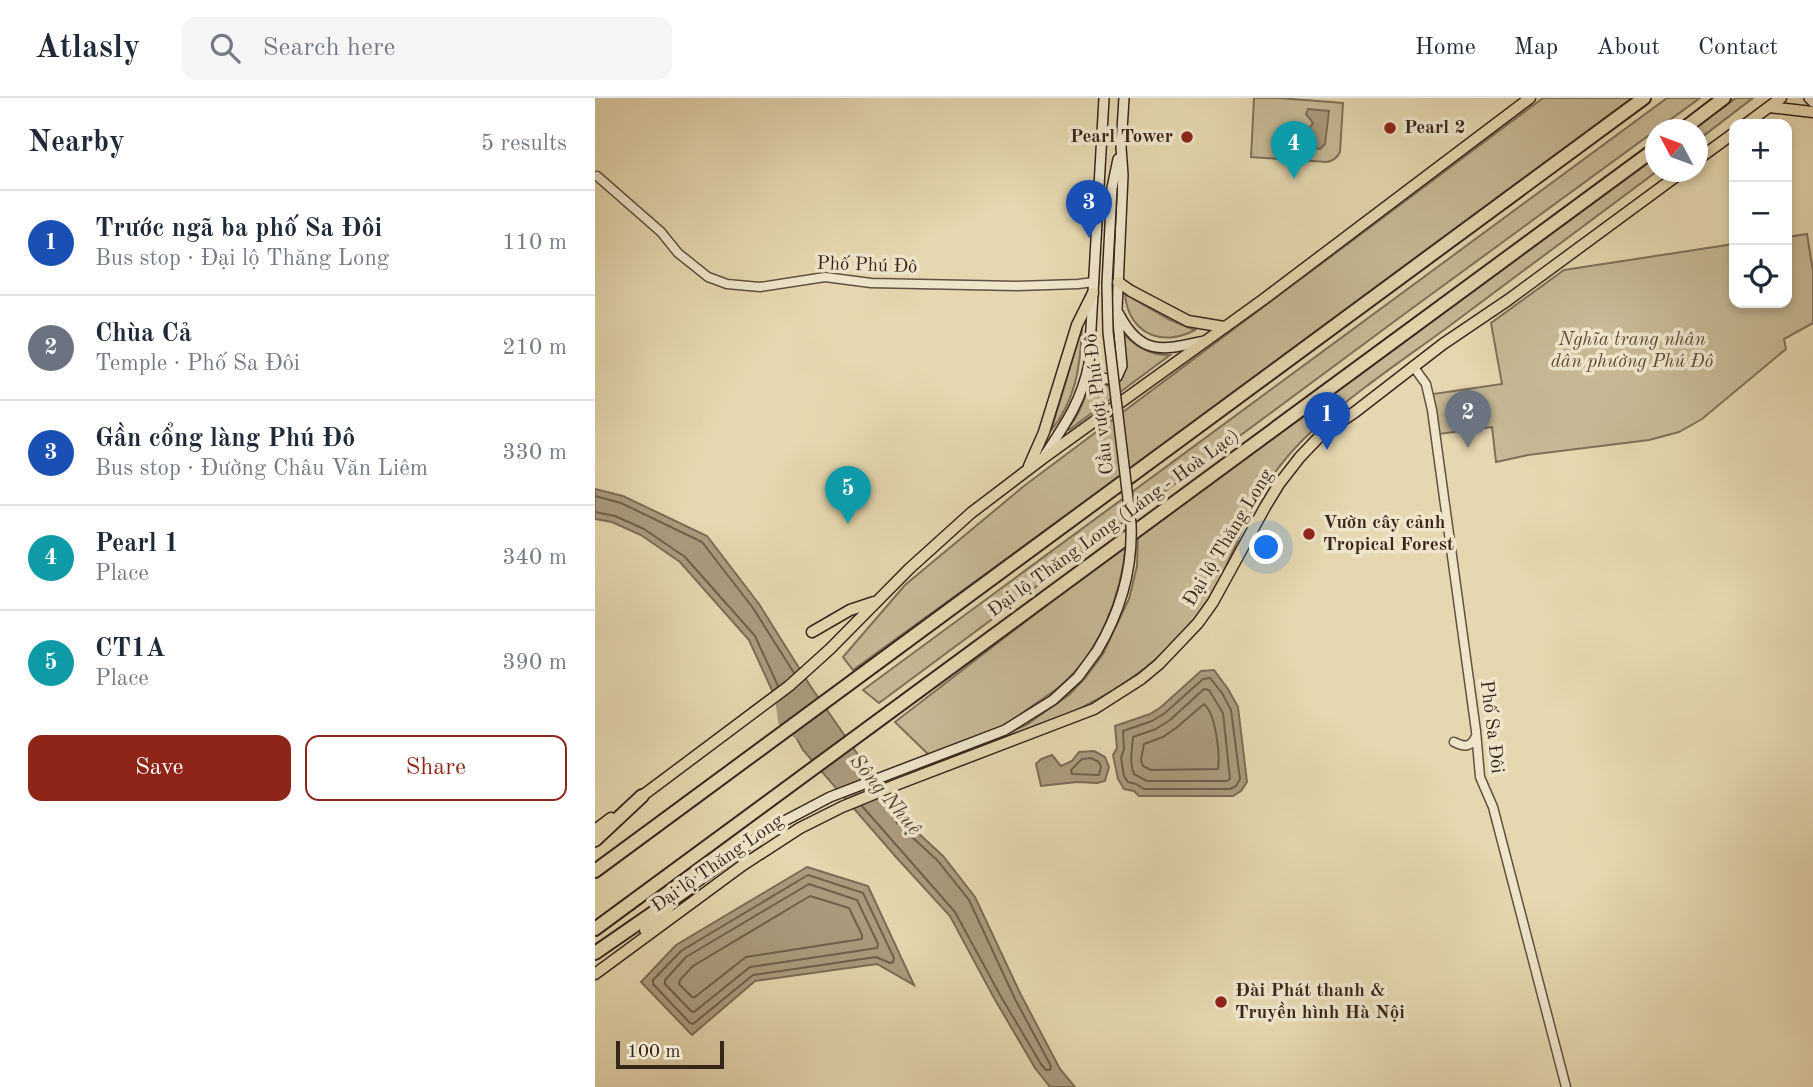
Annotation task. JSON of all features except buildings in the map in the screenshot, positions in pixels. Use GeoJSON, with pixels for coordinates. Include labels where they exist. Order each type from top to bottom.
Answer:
{"type":"FeatureCollection","features":[{"type":"Feature","properties":{"kind":"highway","name":"Đại lộ Thăng Long (Láng - Hoà Lạc)"},"geometry":{"type":"LineString","coordinates":[[595,871],[1644,98]]}},
{"type":"Feature","properties":{"kind":"highway"},"geometry":{"type":"LineString","coordinates":[[1696,119],[1724,98]]}},
{"type":"Feature","properties":{"kind":"highway","name":"Đại lộ Thăng Long (Láng - Hoà Lạc)"},"geometry":{"type":"LineString","coordinates":[[595,929],[1645,156]]}},
{"type":"Feature","properties":{"kind":"highway"},"geometry":{"type":"LineString","coordinates":[[595,840],[642,796]]}},
{"type":"Feature","properties":{"kind":"highway"},"geometry":{"type":"LineString","coordinates":[[595,953],[688,888]]}},
{"type":"Feature","properties":{"kind":"main road"},"geometry":{"type":"LineString","coordinates":[[1042,459],[1077,404],[1089,364],[1104,98]]}},
{"type":"Feature","properties":{"kind":"main road"},"geometry":{"type":"LineString","coordinates":[[1089,364],[1098,376],[1104,379],[1117,377],[1122,366],[1117,310],[1124,98]]}},
{"type":"Feature","properties":{"kind":"main road"},"geometry":{"type":"LineString","coordinates":[[595,831],[808,670],[946,535],[1042,459],[1264,299],[1530,98]]}},
{"type":"Feature","properties":{"kind":"main road"},"geometry":{"type":"LineString","coordinates":[[1753,119],[1781,98]]}},
{"type":"Feature","properties":{"kind":"main road"},"geometry":{"type":"LineString","coordinates":[[1809,98],[1813,102]]}},
{"type":"Feature","properties":{"kind":"main road"},"geometry":{"type":"LineString","coordinates":[[1769,107],[1813,113]]}},
{"type":"Feature","properties":{"kind":"main road"},"geometry":{"type":"LineString","coordinates":[[1708,152],[1729,137]]}},
{"type":"Feature","properties":{"kind":"main road","name":"Cầu vượt Phú Đô"},"geometry":{"type":"LineString","coordinates":[[887,775],[1005,730],[1041,708],[1078,677],[1112,625],[1126,583],[1132,544],[1108,332],[1107,284],[1112,188],[1121,147]]}},
{"type":"Feature","properties":{"kind":"main road","name":"Đại lộ Thăng Long"},"geometry":{"type":"LineString","coordinates":[[595,974],[774,843],[800,828],[898,784],[1094,709],[1140,679],[1159,664],[1198,623],[1213,602],[1279,485],[1321,435],[1668,182]]}},
{"type":"Feature","properties":{"kind":"main road"},"geometry":{"type":"LineString","coordinates":[[1118,282],[1188,321],[1224,327]]}},
{"type":"Feature","properties":{"kind":"main road"},"geometry":{"type":"LineString","coordinates":[[1027,471],[1044,432],[1077,325],[1093,293]]}},
{"type":"Feature","properties":{"kind":"main road"},"geometry":{"type":"LineString","coordinates":[[1117,310],[1132,335],[1151,346],[1170,349],[1206,341]]}},
{"type":"Feature","properties":{"kind":"main road"},"geometry":{"type":"LineString","coordinates":[[812,632],[849,610],[877,601]]}},
{"type":"Feature","properties":{"kind":"main road","name":"Đại lộ Thăng Long"},"geometry":{"type":"LineString","coordinates":[[688,888],[773,827],[830,797],[887,775]]}},
{"type":"Feature","properties":{"kind":"main road"},"geometry":{"type":"LineString","coordinates":[[620,955],[688,888]]}},
{"type":"Feature","properties":{"kind":"street","name":"Phố Phú Đô"},"geometry":{"type":"LineString","coordinates":[[597,176],[661,232],[678,253],[708,277],[727,284],[760,288],[825,277],[870,283],[1006,285],[1094,282]]}},
{"type":"Feature","properties":{"kind":"street","name":"Phố Sa Đôi"},"geometry":{"type":"LineString","coordinates":[[1413,366],[1426,384],[1432,410],[1480,777],[1493,807],[1566,1087]]}},
{"type":"Feature","properties":{"kind":"street"},"geometry":{"type":"LineString","coordinates":[[1454,742],[1469,745],[1476,736]]}},
{"type":"Feature","properties":{"kind":"green space"},"geometry":{"type":"Polygon","coordinates":[[[1254,98],[1343,103],[1339,154],[1327,162],[1251,157],[1254,98]]]}},
{"type":"Feature","properties":{"kind":"green space"},"geometry":{"type":"Polygon","coordinates":[[[1543,98],[1642,98],[853,670],[843,657],[905,585],[1024,486],[1543,98]]]}},
{"type":"Feature","properties":{"kind":"green space"},"geometry":{"type":"Polygon","coordinates":[[[1667,98],[1700,98],[1671,119],[1645,119],[1645,138],[879,703],[863,690],[1667,98]]]}},
{"type":"Feature","properties":{"kind":"green space"},"geometry":{"type":"Polygon","coordinates":[[[1736,98],[1753,98],[1708,132],[1707,119],[1736,98]]]}},
{"type":"Feature","properties":{"kind":"green space"},"geometry":{"type":"Polygon","coordinates":[[[1645,164],[1645,180],[1364,388],[1304,439],[1263,491],[1219,581],[1194,619],[1165,651],[1132,678],[1095,700],[1057,719],[934,768],[933,765],[1026,725],[1069,695],[1085,678],[1103,654],[1129,599],[1137,566],[1138,533],[1645,164]]]}},
{"type":"Feature","properties":{"kind":"green space","name":"Nghĩa trang nhân dân phường Phú Đô"},"geometry":{"type":"Polygon","coordinates":[[[1807,234],[1813,271],[1813,323],[1784,339],[1786,349],[1702,419],[1679,432],[1649,440],[1528,455],[1496,462],[1492,427],[1439,434],[1433,394],[1502,384],[1491,323],[1564,270],[1729,245],[1729,308],[1792,308],[1792,236],[1807,234]]]}},
{"type":"Feature","properties":{"kind":"green space"},"geometry":{"type":"Polygon","coordinates":[[[1125,294],[1170,320],[1195,330],[1171,337],[1159,337],[1149,333],[1133,319],[1125,294]]]}},
{"type":"Feature","properties":{"kind":"green space"},"geometry":{"type":"Polygon","coordinates":[[[1082,328],[1075,382],[1066,407],[1051,431],[1082,328]]]}},
{"type":"Feature","properties":{"kind":"green space"},"geometry":{"type":"Polygon","coordinates":[[[1123,333],[1144,349],[1156,354],[1170,355],[1069,430],[1083,403],[1091,375],[1109,386],[1118,383],[1122,378],[1125,363],[1123,333]]]}},
{"type":"Feature","properties":{"kind":"green space"},"geometry":{"type":"Polygon","coordinates":[[[1126,544],[1119,584],[1106,622],[1086,658],[1058,688],[1005,725],[930,756],[895,722],[1126,544]]]}},
{"type":"Feature","properties":{"kind":"water"},"geometry":{"type":"Polygon","coordinates":[[[1308,109],[1329,111],[1325,144],[1320,149],[1313,148],[1307,136],[1313,123],[1306,114],[1308,109]]]}},
{"type":"Feature","properties":{"kind":"water"},"geometry":{"type":"Polygon","coordinates":[[[595,489],[623,496],[707,536],[759,604],[811,687],[902,818],[943,856],[975,897],[1021,995],[1060,1069],[1075,1087],[1050,1087],[1035,1068],[994,998],[950,916],[803,750],[781,710],[749,640],[680,562],[641,535],[612,522],[595,519],[595,489]]]}},
{"type":"Feature","properties":{"kind":"water"},"geometry":{"type":"Polygon","coordinates":[[[1214,670],[1238,707],[1247,782],[1241,791],[1233,796],[1139,796],[1134,791],[1124,789],[1118,779],[1113,755],[1117,748],[1115,726],[1150,714],[1201,671],[1214,670]]]}},
{"type":"Feature","properties":{"kind":"water"},"geometry":{"type":"Polygon","coordinates":[[[1094,751],[1105,757],[1109,767],[1105,781],[1041,786],[1036,764],[1041,759],[1052,755],[1061,766],[1072,761],[1079,752],[1094,751]]]}},
{"type":"Feature","properties":{"kind":"water"},"geometry":{"type":"Polygon","coordinates":[[[807,867],[868,886],[914,985],[877,964],[755,981],[692,1035],[641,982],[676,945],[807,867]]]}},
{"type":"Feature","properties":{"kind":"waterway","name":"Sông Nhuệ"},"geometry":{"type":"LineString","coordinates":[[781,698],[784,721],[798,733]]}},
{"type":"Feature","properties":{"kind":"place","name":"Pearl 2"},"geometry":{"type":"Point","coordinates":[1390,128]}},
{"type":"Feature","properties":{"kind":"place","name":"Pearl Tower"},"geometry":{"type":"Point","coordinates":[1187,137]}},
{"type":"Feature","properties":{"kind":"place","name":"Pearl 1"},"geometry":{"type":"Point","coordinates":[1294,179]}},
{"type":"Feature","properties":{"kind":"place","name":"Gần cổng làng Phú Đô"},"geometry":{"type":"Point","coordinates":[1089,238]}},
{"type":"Feature","properties":{"kind":"place","name":"Chùa Cả"},"geometry":{"type":"Point","coordinates":[1468,448]}},
{"type":"Feature","properties":{"kind":"place","name":"Trước ngã ba phố Sa Đôi"},"geometry":{"type":"Point","coordinates":[1327,450]}},
{"type":"Feature","properties":{"kind":"place","name":"CT1A"},"geometry":{"type":"Point","coordinates":[848,524]}},
{"type":"Feature","properties":{"kind":"place","name":"Vườn cây cảnh Tropical Forest"},"geometry":{"type":"Point","coordinates":[1309,534]}},
{"type":"Feature","properties":{"kind":"place","name":"Đài Phát thanh & Truyền hình Hà Nội"},"geometry":{"type":"Point","coordinates":[1221,1002]}}]}
